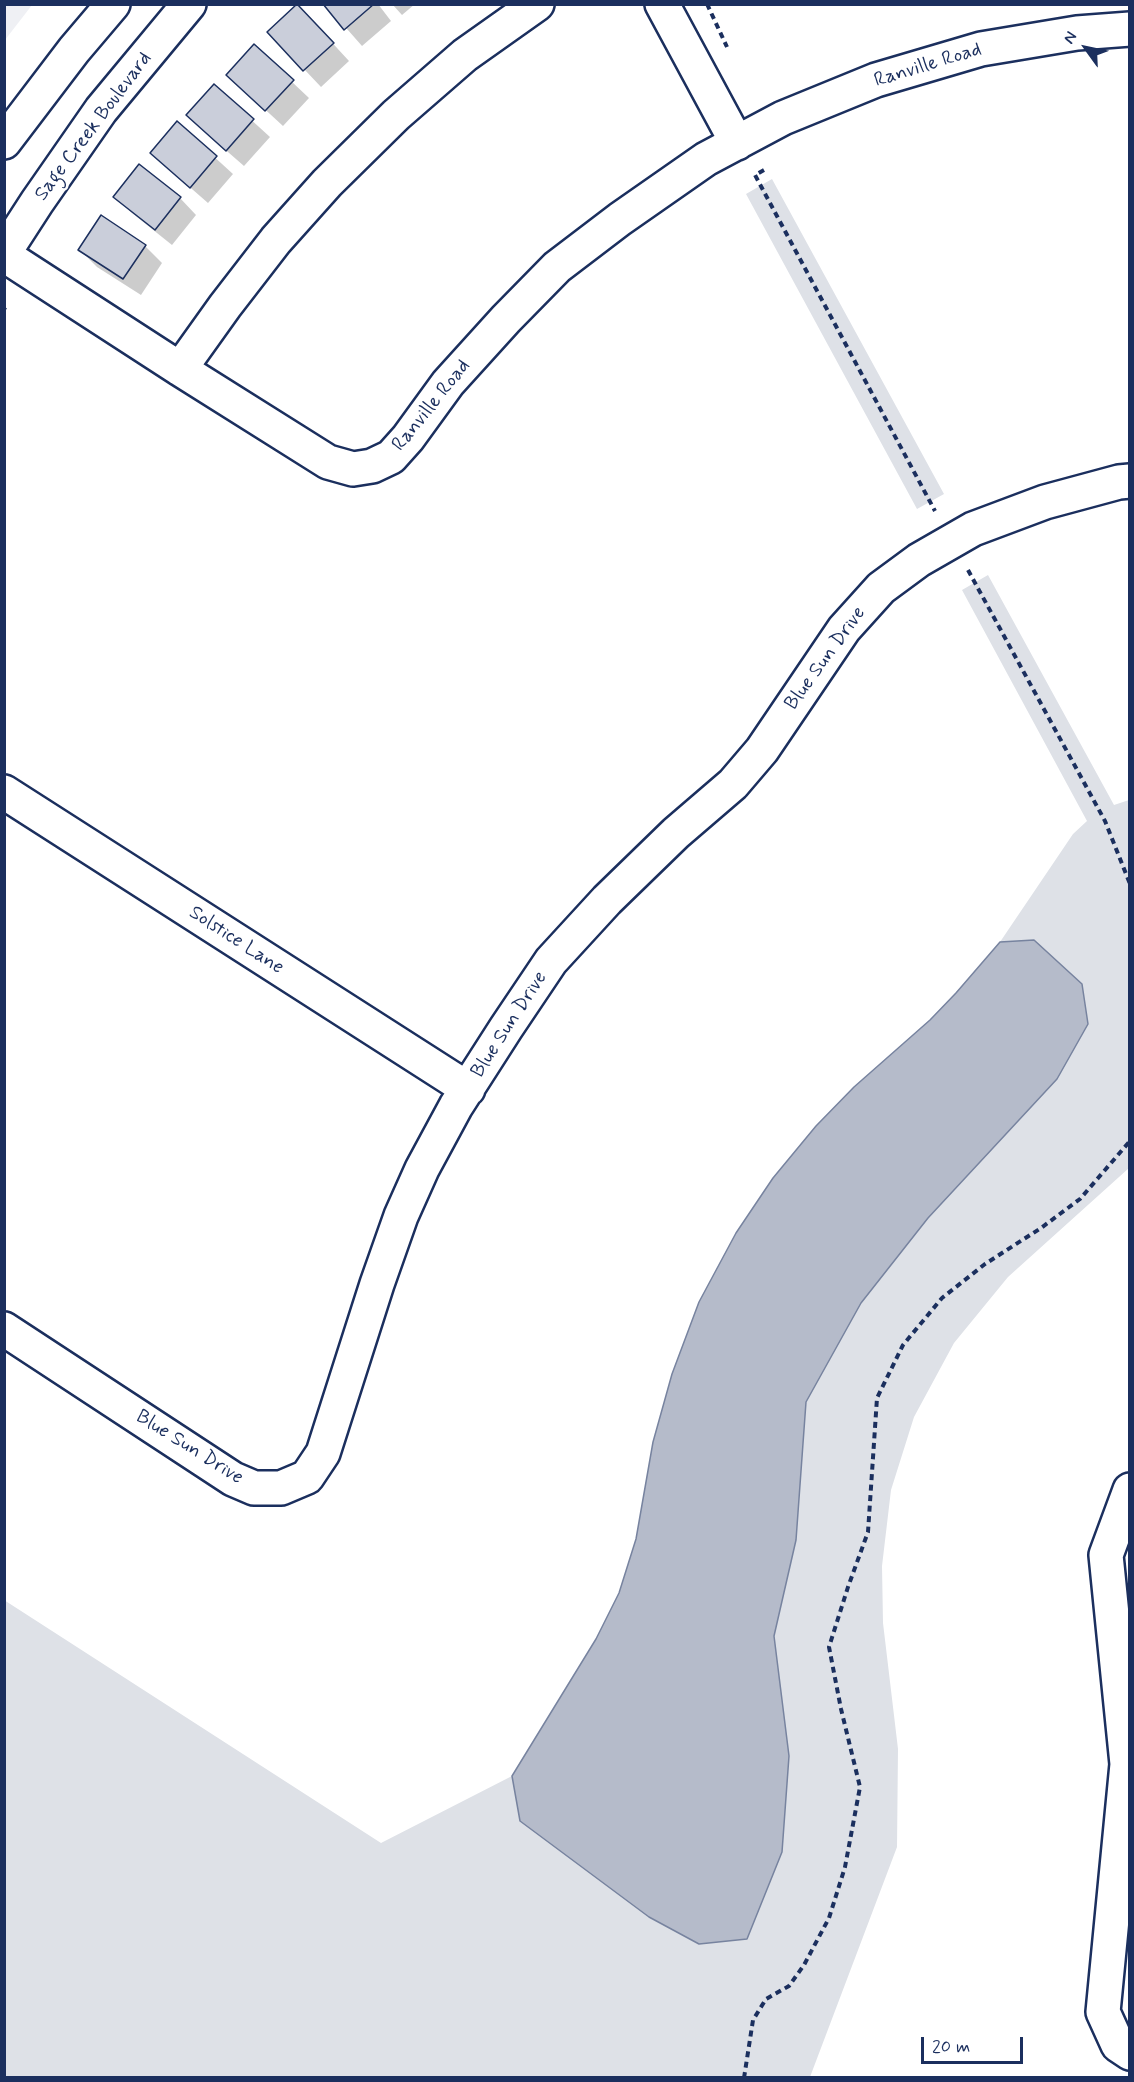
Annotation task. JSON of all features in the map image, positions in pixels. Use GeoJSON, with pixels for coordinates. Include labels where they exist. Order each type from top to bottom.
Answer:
{"type":"FeatureCollection","features":[{"type":"Feature","properties":{"kind":"street"},"geometry":{"type":"LineString","coordinates":[[4,142],[74,50],[113,4]]}},
{"type":"Feature","properties":{"kind":"street","name":"Sage Creek Boulevard"},"geometry":{"type":"LineString","coordinates":[[4,254],[101,110],[189,4]]}},
{"type":"Feature","properties":{"kind":"street"},"geometry":{"type":"LineString","coordinates":[[180,369],[269,250],[327,183],[396,115],[465,55],[537,4]]}},
{"type":"Feature","properties":{"kind":"street"},"geometry":{"type":"LineString","coordinates":[[662,4],[737,142]]}},
{"type":"Feature","properties":{"kind":"street","name":"Ranville Road"},"geometry":{"type":"LineString","coordinates":[[4,254],[328,462],[353,469],[372,466],[391,456],[408,438],[448,383],[556,267],[706,159],[783,118],[876,80],[981,49],[1077,33],[1130,29]]}},
{"type":"Feature","properties":{"kind":"street","name":"Blue Sun Drive"},"geometry":{"type":"LineString","coordinates":[[4,1329],[233,1479],[255,1488],[281,1488],[306,1477],[323,1453],[401,1215],[428,1158],[456,1106],[551,962],[607,900],[669,840],[733,784],[762,750],[844,629],[881,588],[919,560],[973,529],[1045,502],[1130,481]]}},
{"type":"Feature","properties":{"kind":"street","name":"Solstice Lane"},"geometry":{"type":"LineString","coordinates":[[4,792],[468,1089]]}},
{"type":"Feature","properties":{"kind":"street"},"geometry":{"type":"LineString","coordinates":[[1130,1490],[1106,1555],[1127,1764],[1103,2012],[1118,2045],[1130,2053]]}},
{"type":"Feature","properties":{"kind":"path"},"geometry":{"type":"LineString","coordinates":[[755,175],[1105,821],[1130,884]]}},
{"type":"Feature","properties":{"kind":"path"},"geometry":{"type":"LineString","coordinates":[[744,2078],[753,2020],[766,1999],[789,1986],[804,1965],[829,1918],[845,1866],[860,1786],[841,1709],[830,1647],[868,1532],[877,1398],[903,1345],[942,1298],[985,1264],[1041,1228],[1080,1199],[1130,1141]]}},
{"type":"Feature","properties":{"kind":"shaded area"},"geometry":{"type":"Polygon","coordinates":[[[4,5],[32,5],[5,40],[4,5]]]}},
{"type":"Feature","properties":{"kind":"shaded area"},"geometry":{"type":"Polygon","coordinates":[[[772,179],[944,494],[917,509],[746,194],[772,179]]]}},
{"type":"Feature","properties":{"kind":"shaded area"},"geometry":{"type":"Polygon","coordinates":[[[988,575],[1114,805],[1129,800],[1129,1168],[1008,1277],[954,1343],[914,1417],[891,1490],[882,1566],[883,1623],[898,1749],[897,1847],[810,2077],[5,2077],[4,1600],[381,1843],[512,1776],[596,1639],[619,1593],[636,1539],[653,1442],[672,1374],[699,1302],[736,1233],[773,1178],[816,1126],[854,1087],[930,1020],[983,963],[1000,942],[1073,834],[1087,821],[962,590],[988,575]]]}},
{"type":"Feature","properties":{"kind":"water"},"geometry":{"type":"Polygon","coordinates":[[[1034,940],[1082,984],[1088,1024],[1057,1079],[928,1218],[861,1303],[806,1402],[796,1540],[774,1636],[789,1756],[782,1852],[747,1939],[699,1944],[649,1917],[520,1821],[512,1776],[596,1639],[619,1593],[636,1539],[653,1442],[672,1374],[699,1302],[736,1233],[773,1178],[816,1126],[854,1087],[930,1020],[1000,942],[1034,940]]]}},
{"type":"Feature","properties":{"kind":"building"},"geometry":{"type":"Polygon","coordinates":[[[297,4],[334,43],[303,71],[267,32],[297,4]]]}},
{"type":"Feature","properties":{"kind":"building"},"geometry":{"type":"Polygon","coordinates":[[[323,4],[374,4],[344,30],[323,4]]]}},
{"type":"Feature","properties":{"kind":"building"},"geometry":{"type":"Polygon","coordinates":[[[254,44],[294,80],[265,111],[226,75],[254,44]]]}},
{"type":"Feature","properties":{"kind":"building"},"geometry":{"type":"Polygon","coordinates":[[[214,84],[254,119],[226,151],[186,115],[214,84]]]}},
{"type":"Feature","properties":{"kind":"building"},"geometry":{"type":"Polygon","coordinates":[[[177,121],[217,156],[190,188],[150,153],[177,121]]]}},
{"type":"Feature","properties":{"kind":"building"},"geometry":{"type":"Polygon","coordinates":[[[139,164],[181,197],[155,230],[113,197],[139,164]]]}},
{"type":"Feature","properties":{"kind":"building"},"geometry":{"type":"Polygon","coordinates":[[[101,215],[146,245],[123,279],[78,250],[101,215]]]}}]}
